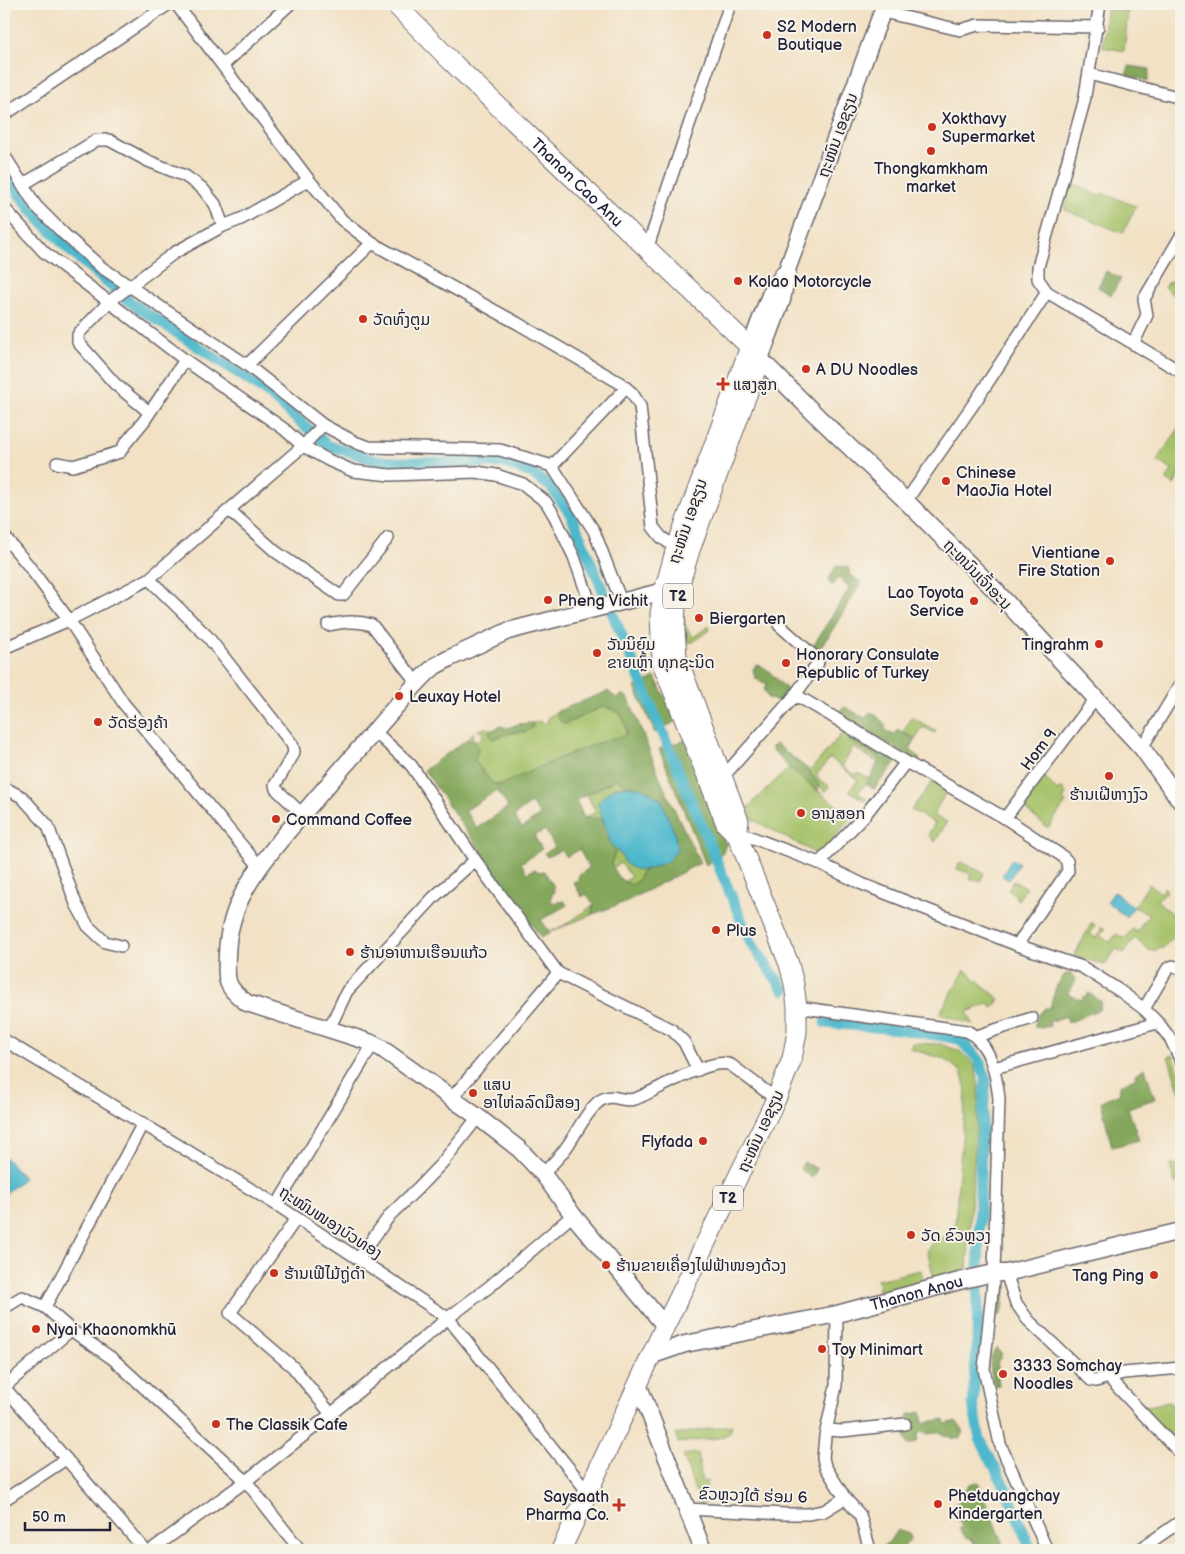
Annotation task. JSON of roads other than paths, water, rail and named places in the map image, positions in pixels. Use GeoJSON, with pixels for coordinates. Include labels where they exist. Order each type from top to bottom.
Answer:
{"type":"FeatureCollection","features":[{"type":"Feature","properties":{"kind":"main road","name":"Thanon Cao Anu"},"geometry":{"type":"LineString","coordinates":[[395,4],[453,63],[755,353]]}},
{"type":"Feature","properties":{"kind":"main road","name":"ຖະໜົນ ເອຊຽນ"},"geometry":{"type":"LineString","coordinates":[[560,1550],[665,1326],[776,1099],[792,1059],[797,1032],[797,1007],[789,964],[736,835],[726,824],[662,663],[660,614],[664,591],[676,548],[755,353]]}},
{"type":"Feature","properties":{"kind":"main road","name":"ຖະໜົນ ເອຊຽນ"},"geometry":{"type":"LineString","coordinates":[[736,835],[738,821],[723,776],[677,657],[676,604],[690,550],[755,353]]}},
{"type":"Feature","properties":{"kind":"street"},"geometry":{"type":"LineString","coordinates":[[4,115],[169,4]]}},
{"type":"Feature","properties":{"kind":"street"},"geometry":{"type":"LineString","coordinates":[[176,4],[309,180],[342,220],[372,243],[517,323],[632,393],[640,406],[653,527],[661,537],[676,548]]}},
{"type":"Feature","properties":{"kind":"street"},"geometry":{"type":"LineString","coordinates":[[223,65],[290,4]]}},
{"type":"Feature","properties":{"kind":"street"},"geometry":{"type":"LineString","coordinates":[[647,249],[730,4]]}},
{"type":"Feature","properties":{"kind":"street"},"geometry":{"type":"LineString","coordinates":[[1100,4],[1098,27],[1084,102],[1038,267],[1038,279],[1047,292],[1181,372]]}},
{"type":"Feature","properties":{"kind":"street"},"geometry":{"type":"LineString","coordinates":[[884,8],[960,30],[978,25],[1098,27]]}},
{"type":"Feature","properties":{"kind":"street","name":"ຖະໜົນ ເອຊຽນ"},"geometry":{"type":"LineString","coordinates":[[755,353],[770,296],[788,267],[884,8]]}},
{"type":"Feature","properties":{"kind":"street"},"geometry":{"type":"LineString","coordinates":[[1090,74],[1180,94]]}},
{"type":"Feature","properties":{"kind":"street"},"geometry":{"type":"LineString","coordinates":[[22,185],[97,140],[110,140],[148,161],[185,176],[202,188],[215,204],[223,226]]}},
{"type":"Feature","properties":{"kind":"street"},"geometry":{"type":"LineString","coordinates":[[4,155],[36,206],[101,267],[128,289],[246,365],[323,425],[356,443],[369,447],[500,450],[552,466],[594,531],[618,602]]}},
{"type":"Feature","properties":{"kind":"street"},"geometry":{"type":"LineString","coordinates":[[149,412],[115,384],[78,342],[80,332],[112,300],[174,253],[223,226],[241,219],[309,180]]}},
{"type":"Feature","properties":{"kind":"street"},"geometry":{"type":"LineString","coordinates":[[4,208],[44,252],[112,300],[185,360],[284,429],[303,446],[328,460],[354,471],[390,475],[476,472],[496,475],[524,484],[546,502],[555,517],[574,557],[594,608]]}},
{"type":"Feature","properties":{"kind":"street"},"geometry":{"type":"LineString","coordinates":[[1134,344],[1147,315],[1144,299],[1181,236]]}},
{"type":"Feature","properties":{"kind":"street"},"geometry":{"type":"LineString","coordinates":[[246,365],[372,243]]}},
{"type":"Feature","properties":{"kind":"street"},"geometry":{"type":"LineString","coordinates":[[906,500],[977,399],[1047,292]]}},
{"type":"Feature","properties":{"kind":"street","name":"ຖະຫນົນເຈົ້າອະນຸ"},"geometry":{"type":"LineString","coordinates":[[755,353],[817,416],[906,500],[995,590],[1142,748],[1181,802]]}},
{"type":"Feature","properties":{"kind":"street"},"geometry":{"type":"LineString","coordinates":[[57,463],[73,466],[117,454],[185,360]]}},
{"type":"Feature","properties":{"kind":"street"},"geometry":{"type":"LineString","coordinates":[[552,466],[626,388]]}},
{"type":"Feature","properties":{"kind":"street"},"geometry":{"type":"LineString","coordinates":[[4,648],[69,620],[149,579],[303,446],[323,425]]}},
{"type":"Feature","properties":{"kind":"street"},"geometry":{"type":"LineString","coordinates":[[229,510],[276,552],[339,595],[342,595],[388,538]]}},
{"type":"Feature","properties":{"kind":"street"},"geometry":{"type":"LineString","coordinates":[[4,536],[69,620],[124,704],[259,866]]}},
{"type":"Feature","properties":{"kind":"street"},"geometry":{"type":"LineString","coordinates":[[149,579],[208,637],[292,744],[294,748],[293,755],[275,785],[276,789],[302,814]]}},
{"type":"Feature","properties":{"kind":"street"},"geometry":{"type":"LineString","coordinates":[[664,591],[508,631],[435,666],[417,683],[259,866],[248,883],[236,910],[227,939],[226,978],[233,993],[247,1003],[373,1044],[478,1117],[519,1149],[542,1174],[573,1215],[665,1326]]}},
{"type":"Feature","properties":{"kind":"street"},"geometry":{"type":"LineString","coordinates":[[328,625],[348,621],[372,625],[417,683]]}},
{"type":"Feature","properties":{"kind":"street"},"geometry":{"type":"LineString","coordinates":[[723,776],[792,699],[818,663],[815,657],[779,625]]}},
{"type":"Feature","properties":{"kind":"street"},"geometry":{"type":"LineString","coordinates":[[1142,748],[1181,683]]}},
{"type":"Feature","properties":{"kind":"street"},"geometry":{"type":"LineString","coordinates":[[792,699],[799,698],[1005,818],[1067,861],[1068,871],[1017,945]]}},
{"type":"Feature","properties":{"kind":"street","name":"Hom 9"},"geometry":{"type":"LineString","coordinates":[[1005,818],[1096,698]]}},
{"type":"Feature","properties":{"kind":"street"},"geometry":{"type":"LineString","coordinates":[[375,732],[411,765],[476,860],[558,973],[672,1030],[684,1042],[698,1070]]}},
{"type":"Feature","properties":{"kind":"street"},"geometry":{"type":"LineString","coordinates":[[819,863],[865,815],[906,762]]}},
{"type":"Feature","properties":{"kind":"street"},"geometry":{"type":"LineString","coordinates":[[4,789],[22,797],[48,826],[76,904],[88,926],[105,942],[121,946]]}},
{"type":"Feature","properties":{"kind":"street"},"geometry":{"type":"LineString","coordinates":[[736,835],[748,836],[819,863],[862,884],[1017,945],[1082,967],[1144,1009],[1171,1040],[1181,1060]]}},
{"type":"Feature","properties":{"kind":"street"},"geometry":{"type":"LineString","coordinates":[[329,1029],[347,991],[434,897],[476,860]]}},
{"type":"Feature","properties":{"kind":"street"},"geometry":{"type":"LineString","coordinates":[[1144,1009],[1168,968],[1173,966],[1181,970]]}},
{"type":"Feature","properties":{"kind":"street"},"geometry":{"type":"LineString","coordinates":[[451,1099],[558,973]]}},
{"type":"Feature","properties":{"kind":"street"},"geometry":{"type":"LineString","coordinates":[[797,1007],[967,1031],[977,1036],[983,1043],[996,1072],[999,1098],[1000,1273],[984,1369],[1000,1444],[1046,1550]]}},
{"type":"Feature","properties":{"kind":"street"},"geometry":{"type":"LineString","coordinates":[[977,1036],[1032,1018]]}},
{"type":"Feature","properties":{"kind":"street"},"geometry":{"type":"LineString","coordinates":[[994,1068],[1157,1023]]}},
{"type":"Feature","properties":{"kind":"street","name":"ຖະໜົນໜອງບົວທອງ"},"geometry":{"type":"LineString","coordinates":[[4,1040],[277,1205],[448,1318],[588,1492]]}},
{"type":"Feature","properties":{"kind":"street"},"geometry":{"type":"LineString","coordinates":[[277,1205],[373,1044]]}},
{"type":"Feature","properties":{"kind":"street"},"geometry":{"type":"LineString","coordinates":[[542,1174],[566,1147],[596,1104],[608,1097],[633,1100],[698,1070],[726,1063],[776,1099]]}},
{"type":"Feature","properties":{"kind":"street"},"geometry":{"type":"LineString","coordinates":[[358,1260],[390,1215],[442,1163],[478,1117]]}},
{"type":"Feature","properties":{"kind":"street"},"geometry":{"type":"LineString","coordinates":[[45,1307],[143,1123]]}},
{"type":"Feature","properties":{"kind":"street"},"geometry":{"type":"LineString","coordinates":[[151,1550],[246,1481],[331,1414],[448,1318],[489,1287],[573,1215]]}},
{"type":"Feature","properties":{"kind":"street"},"geometry":{"type":"LineString","coordinates":[[296,1219],[230,1313],[293,1367],[331,1414]]}},
{"type":"Feature","properties":{"kind":"street","name":"Thanon Anou"},"geometry":{"type":"LineString","coordinates":[[653,1354],[685,1344],[836,1314],[963,1280],[1181,1231]]}},
{"type":"Feature","properties":{"kind":"street"},"geometry":{"type":"LineString","coordinates":[[1000,1273],[1016,1303],[1028,1320],[1091,1380],[1096,1381],[1124,1373],[1181,1368]]}},
{"type":"Feature","properties":{"kind":"street"},"geometry":{"type":"LineString","coordinates":[[4,1308],[22,1297],[45,1307],[71,1330],[113,1358],[246,1481],[300,1550]]}},
{"type":"Feature","properties":{"kind":"street"},"geometry":{"type":"LineString","coordinates":[[836,1314],[836,1386],[827,1430],[824,1462],[845,1498],[860,1515],[870,1550]]}},
{"type":"Feature","properties":{"kind":"street"},"geometry":{"type":"LineString","coordinates":[[71,1330],[4,1387],[145,1550]]}},
{"type":"Feature","properties":{"kind":"street"},"geometry":{"type":"LineString","coordinates":[[1108,1377],[1181,1456]]}},
{"type":"Feature","properties":{"kind":"street"},"geometry":{"type":"LineString","coordinates":[[638,1384],[703,1550]]}},
{"type":"Feature","properties":{"kind":"street"},"geometry":{"type":"LineString","coordinates":[[827,1430],[842,1432],[905,1424]]}},
{"type":"Feature","properties":{"kind":"street"},"geometry":{"type":"LineString","coordinates":[[4,1500],[66,1459]]}},
{"type":"Feature","properties":{"kind":"street","name":"ຂົວຫຼວງໃຕ້ ຮ່ອມ 6"},"geometry":{"type":"LineString","coordinates":[[687,1509],[808,1514],[824,1511],[845,1498]]}},
{"type":"Feature","properties":{"kind":"street"},"geometry":{"type":"LineString","coordinates":[[1139,1550],[1181,1521]]}},
{"type":"Feature","properties":{"kind":"water"},"geometry":{"type":"Polygon","coordinates":[[[628,786],[643,788],[661,800],[675,834],[677,850],[668,861],[648,869],[639,870],[625,863],[622,856],[611,844],[598,803],[611,790],[628,786]]]}},
{"type":"Feature","properties":{"kind":"water"},"geometry":{"type":"Polygon","coordinates":[[[1012,859],[1019,863],[1009,880],[1002,876],[1012,859]]]}},
{"type":"Feature","properties":{"kind":"water"},"geometry":{"type":"Polygon","coordinates":[[[1114,892],[1134,907],[1126,917],[1107,902],[1114,892]]]}},
{"type":"Feature","properties":{"kind":"water"},"geometry":{"type":"Polygon","coordinates":[[[4,1158],[24,1178],[4,1195],[4,1158]]]}},
{"type":"Feature","properties":{"kind":"waterway"},"geometry":{"type":"LineString","coordinates":[[4,173],[31,210],[69,250],[130,302],[262,389],[327,445],[375,460],[394,462],[504,463],[531,473],[551,487],[571,515],[751,943],[784,990]]}},
{"type":"Feature","properties":{"kind":"waterway"},"geometry":{"type":"LineString","coordinates":[[825,1023],[899,1029],[960,1039],[979,1060],[986,1079],[981,1139],[977,1345],[973,1404],[980,1439],[1006,1489],[1031,1550]]}},
{"type":"Feature","properties":{"kind":"place","name":"S2 Modern Boutique"},"geometry":{"type":"Point","coordinates":[767,35]}},
{"type":"Feature","properties":{"kind":"place","name":"Xokthavy Supermarket"},"geometry":{"type":"Point","coordinates":[932,127]}},
{"type":"Feature","properties":{"kind":"place","name":"Thongkamkham market"},"geometry":{"type":"Point","coordinates":[931,151]}},
{"type":"Feature","properties":{"kind":"place","name":"Kolao Motorcycle"},"geometry":{"type":"Point","coordinates":[738,281]}},
{"type":"Feature","properties":{"kind":"place","name":"ວັດທົ່ງຕູມ"},"geometry":{"type":"Point","coordinates":[363,319]}},
{"type":"Feature","properties":{"kind":"place","name":"A DU Noodles"},"geometry":{"type":"Point","coordinates":[806,369]}},
{"type":"Feature","properties":{"kind":"place","name":"ແສງສູກ"},"geometry":{"type":"Point","coordinates":[723,384]}},
{"type":"Feature","properties":{"kind":"place","name":"Chinese MaoJia Hotel"},"geometry":{"type":"Point","coordinates":[946,481]}},
{"type":"Feature","properties":{"kind":"place","name":"Vientiane Fire Station"},"geometry":{"type":"Point","coordinates":[1110,561]}},
{"type":"Feature","properties":{"kind":"place","name":"Pheng Vichit"},"geometry":{"type":"Point","coordinates":[548,600]}},
{"type":"Feature","properties":{"kind":"place","name":"Lao Toyota Service"},"geometry":{"type":"Point","coordinates":[974,601]}},
{"type":"Feature","properties":{"kind":"place","name":"Biergarten"},"geometry":{"type":"Point","coordinates":[699,618]}},
{"type":"Feature","properties":{"kind":"place","name":"Tingrahm"},"geometry":{"type":"Point","coordinates":[1099,644]}},
{"type":"Feature","properties":{"kind":"place","name":"ວັນນິຍົມ ຂາຍເຫຼົ້າ ທຸກຊະນິດ"},"geometry":{"type":"Point","coordinates":[597,653]}},
{"type":"Feature","properties":{"kind":"place","name":"Honorary Consulate Republic of Turkey"},"geometry":{"type":"Point","coordinates":[786,663]}},
{"type":"Feature","properties":{"kind":"place","name":"Leuxay Hotel"},"geometry":{"type":"Point","coordinates":[399,696]}},
{"type":"Feature","properties":{"kind":"place","name":"ວັດຮ່ອງຄ້າ"},"geometry":{"type":"Point","coordinates":[98,722]}},
{"type":"Feature","properties":{"kind":"place","name":"ຮ້ານເຝີຫາງງົວ"},"geometry":{"type":"Point","coordinates":[1109,776]}},
{"type":"Feature","properties":{"kind":"place","name":"ອານຸສອກ"},"geometry":{"type":"Point","coordinates":[801,813]}},
{"type":"Feature","properties":{"kind":"place","name":"Command Coffee"},"geometry":{"type":"Point","coordinates":[276,819]}},
{"type":"Feature","properties":{"kind":"place","name":"Plus"},"geometry":{"type":"Point","coordinates":[716,930]}},
{"type":"Feature","properties":{"kind":"place","name":"ຮ້ານອາຫານເຮືອນແກ້ວ"},"geometry":{"type":"Point","coordinates":[350,952]}},
{"type":"Feature","properties":{"kind":"place","name":"ແສບ ອາໄຫ່ລລົດມືສອງ"},"geometry":{"type":"Point","coordinates":[473,1093]}},
{"type":"Feature","properties":{"kind":"place","name":"Flyfada"},"geometry":{"type":"Point","coordinates":[703,1141]}},
{"type":"Feature","properties":{"kind":"place","name":"ວັດ ຂົວຫຼວງ"},"geometry":{"type":"Point","coordinates":[911,1235]}},
{"type":"Feature","properties":{"kind":"place","name":"ຮ້ານຂາຍເຄື່ອງໄຟຟ້າໜອງດ້ວງ"},"geometry":{"type":"Point","coordinates":[606,1265]}},
{"type":"Feature","properties":{"kind":"place","name":"ຮ້ານເຟີໄມ້ຖູ່ດຳ"},"geometry":{"type":"Point","coordinates":[274,1273]}},
{"type":"Feature","properties":{"kind":"place","name":"Tang Ping"},"geometry":{"type":"Point","coordinates":[1154,1275]}},
{"type":"Feature","properties":{"kind":"place","name":"Nyai Khaonomkhū"},"geometry":{"type":"Point","coordinates":[36,1329]}},
{"type":"Feature","properties":{"kind":"place","name":"Toy Minimart"},"geometry":{"type":"Point","coordinates":[822,1349]}},
{"type":"Feature","properties":{"kind":"place","name":"3333 Somchay Noodles"},"geometry":{"type":"Point","coordinates":[1003,1374]}},
{"type":"Feature","properties":{"kind":"place","name":"The Classik Cafe"},"geometry":{"type":"Point","coordinates":[216,1424]}},
{"type":"Feature","properties":{"kind":"place","name":"Phetduangchay Kindergarten"},"geometry":{"type":"Point","coordinates":[938,1504]}},
{"type":"Feature","properties":{"kind":"place","name":"Saysaath Pharma Co."},"geometry":{"type":"Point","coordinates":[619,1505]}}]}
